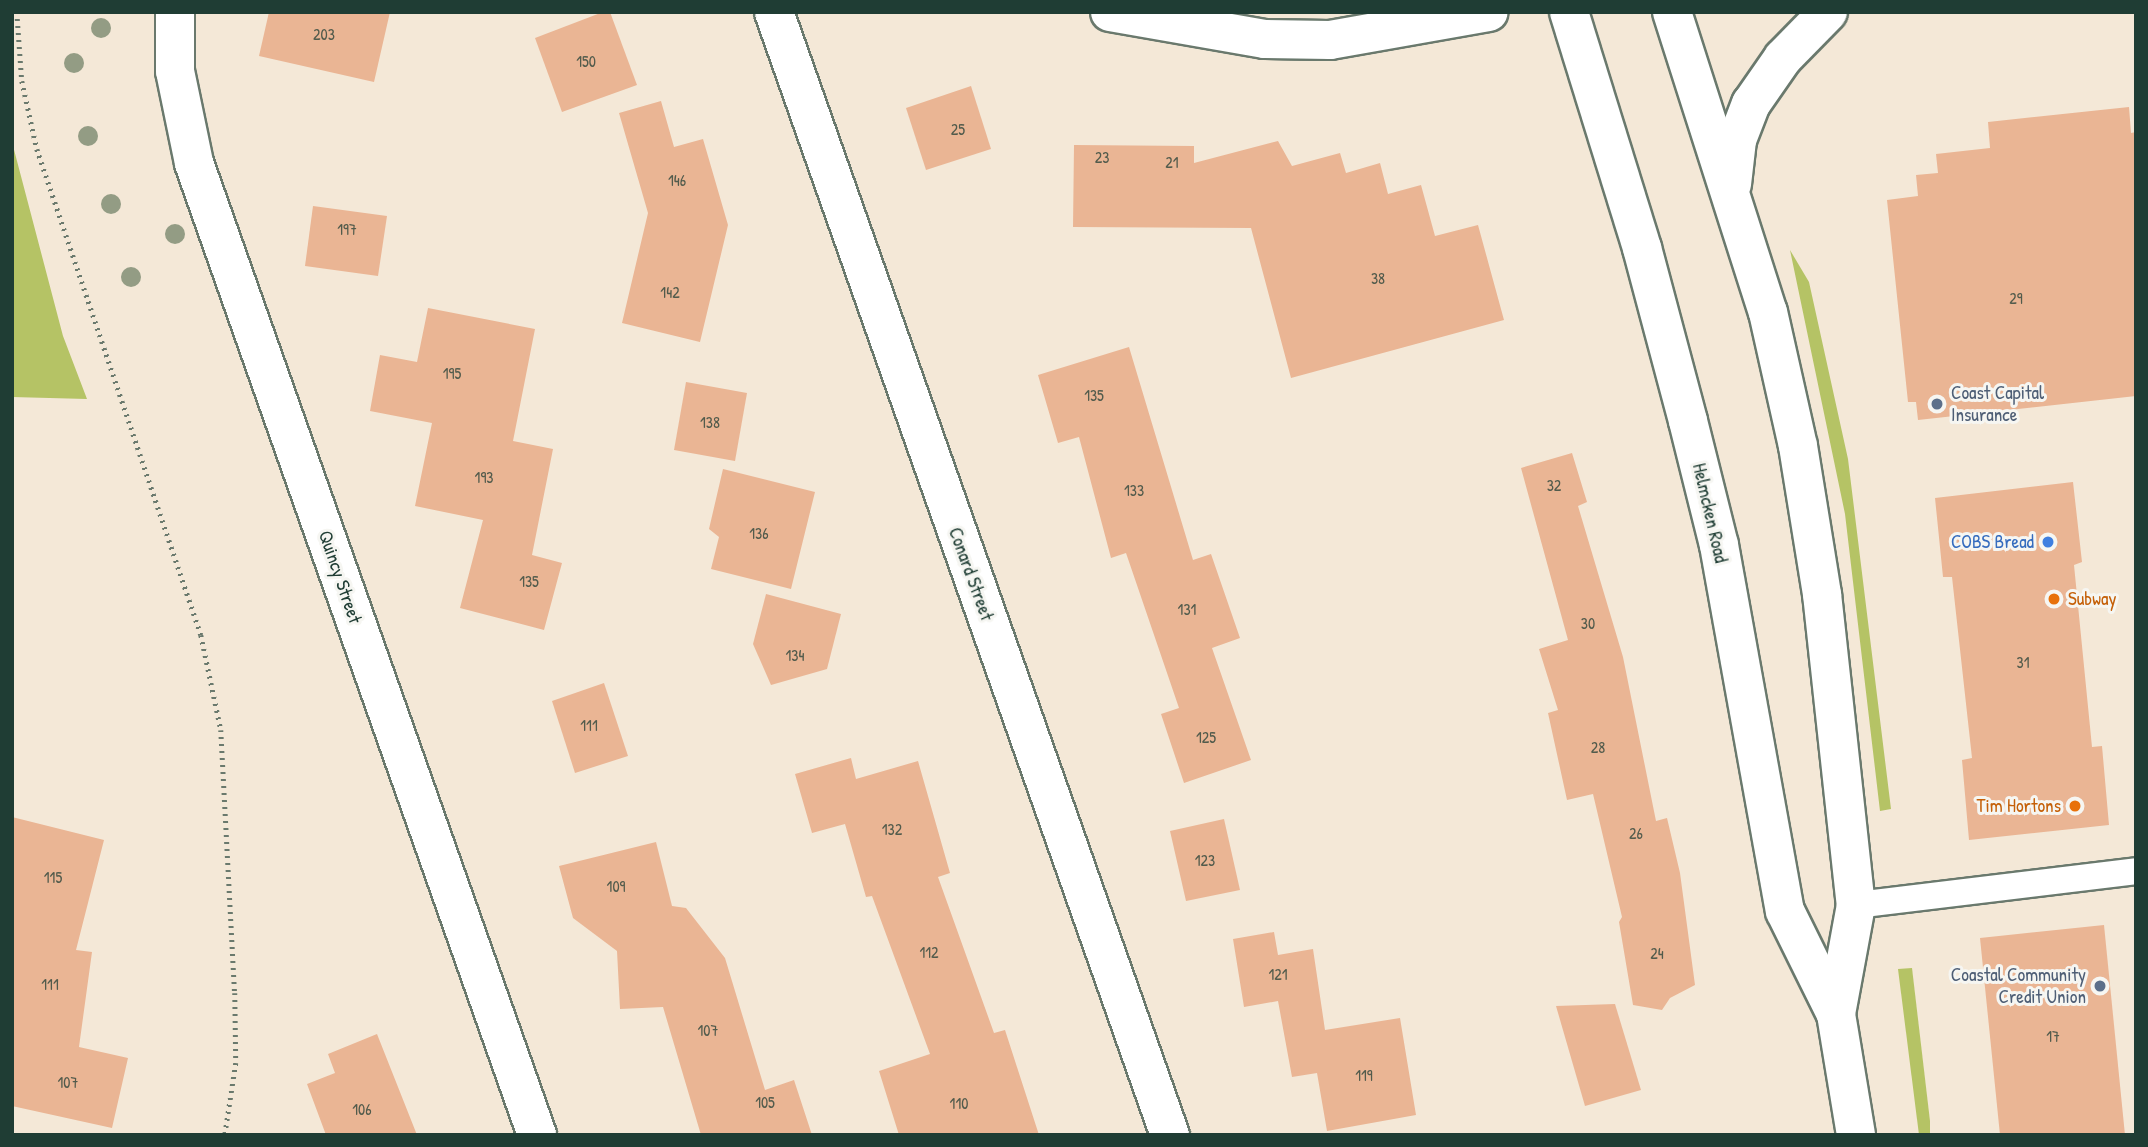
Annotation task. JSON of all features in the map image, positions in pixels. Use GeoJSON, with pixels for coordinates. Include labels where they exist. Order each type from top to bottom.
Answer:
{"type":"FeatureCollection","features":[{"type":"Feature","properties":{"kind":"street","name":"Quincy Street"},"geometry":{"type":"LineString","coordinates":[[175,12],[176,71],[194,163],[537,1135]]}},
{"type":"Feature","properties":{"kind":"street","name":"Conard Street"},"geometry":{"type":"LineString","coordinates":[[774,12],[1170,1135]]}},
{"type":"Feature","properties":{"kind":"street"},"geometry":{"type":"LineString","coordinates":[[1110,12],[1265,39],[1330,40],[1489,12]]}},
{"type":"Feature","properties":{"kind":"street","name":"Helmcken Road"},"geometry":{"type":"LineString","coordinates":[[1569,12],[1642,248],[1713,520],[1785,911],[1836,1014],[1856,1135]]}},
{"type":"Feature","properties":{"kind":"street","name":"Helmcken Road"},"geometry":{"type":"LineString","coordinates":[[1672,12],[1768,312],[1798,446],[1822,594],[1856,905],[1836,1014]]}},
{"type":"Feature","properties":{"kind":"street"},"geometry":{"type":"LineString","coordinates":[[1731,197],[1737,141],[1751,104],[1783,58],[1828,12]]}},
{"type":"Feature","properties":{"kind":"lane"},"geometry":{"type":"LineString","coordinates":[[1856,905],[2136,871]]}},
{"type":"Feature","properties":{"kind":"path"},"geometry":{"type":"LineString","coordinates":[[17,12],[37,149],[201,635],[221,730],[235,993],[236,1063],[225,1135]]}},
{"type":"Feature","properties":{"kind":"green space"},"geometry":{"type":"Polygon","coordinates":[[[12,142],[63,336],[87,399],[12,397],[12,142]]]}},
{"type":"Feature","properties":{"kind":"green space"},"geometry":{"type":"Polygon","coordinates":[[[1790,250],[1809,282],[1848,459],[1891,809],[1880,811],[1845,514],[1790,250]]]}},
{"type":"Feature","properties":{"kind":"green space"},"geometry":{"type":"Polygon","coordinates":[[[1912,968],[1930,1135],[1919,1135],[1898,969],[1912,968]]]}},
{"type":"Feature","properties":{"kind":"building"},"geometry":{"type":"Polygon","coordinates":[[[269,12],[390,12],[374,82],[259,56],[269,12]]]}},
{"type":"Feature","properties":{"kind":"building"},"geometry":{"type":"Polygon","coordinates":[[[603,12],[610,12],[637,85],[562,112],[535,38],[603,12]]]}},
{"type":"Feature","properties":{"kind":"building"},"geometry":{"type":"Polygon","coordinates":[[[971,86],[991,149],[926,170],[906,108],[971,86]]]}},
{"type":"Feature","properties":{"kind":"building"},"geometry":{"type":"Polygon","coordinates":[[[661,101],[674,147],[703,139],[728,225],[700,342],[622,323],[648,213],[619,113],[661,101]]]}},
{"type":"Feature","properties":{"kind":"building"},"geometry":{"type":"Polygon","coordinates":[[[2129,107],[2131,133],[2136,132],[2136,396],[1918,420],[1916,402],[1908,402],[1887,200],[1918,196],[1916,175],[1938,173],[1936,154],[1990,148],[1988,122],[2129,107]]]}},
{"type":"Feature","properties":{"kind":"building"},"geometry":{"type":"Polygon","coordinates":[[[1278,141],[1292,166],[1340,153],[1346,173],[1380,163],[1388,194],[1421,185],[1435,236],[1478,225],[1504,320],[1291,378],[1251,228],[1073,227],[1074,145],[1194,146],[1194,163],[1278,141]]]}},
{"type":"Feature","properties":{"kind":"building"},"geometry":{"type":"Polygon","coordinates":[[[313,206],[387,216],[378,276],[305,266],[313,206]]]}},
{"type":"Feature","properties":{"kind":"building"},"geometry":{"type":"Polygon","coordinates":[[[428,308],[535,329],[513,441],[553,449],[532,555],[562,563],[544,630],[460,608],[483,520],[415,506],[432,423],[370,411],[380,355],[417,362],[428,308]]]}},
{"type":"Feature","properties":{"kind":"building"},"geometry":{"type":"Polygon","coordinates":[[[1129,347],[1193,560],[1211,554],[1240,638],[1212,648],[1251,760],[1184,783],[1161,714],[1179,708],[1126,553],[1111,558],[1079,437],[1058,443],[1038,375],[1129,347]]]}},
{"type":"Feature","properties":{"kind":"building"},"geometry":{"type":"Polygon","coordinates":[[[686,382],[747,393],[735,461],[674,450],[686,382]]]}},
{"type":"Feature","properties":{"kind":"building"},"geometry":{"type":"Polygon","coordinates":[[[1572,453],[1587,502],[1578,506],[1623,657],[1656,821],[1667,818],[1680,873],[1695,985],[1670,998],[1662,1010],[1633,1005],[1619,922],[1622,917],[1593,794],[1567,800],[1548,713],[1558,710],[1539,649],[1568,640],[1521,468],[1572,453]]]}},
{"type":"Feature","properties":{"kind":"building"},"geometry":{"type":"Polygon","coordinates":[[[723,469],[815,492],[791,589],[711,569],[719,537],[709,529],[723,469]]]}},
{"type":"Feature","properties":{"kind":"building"},"geometry":{"type":"Polygon","coordinates":[[[2073,482],[2082,562],[2074,565],[2092,747],[2102,746],[2109,825],[1969,840],[1962,760],[1972,758],[1952,577],[1943,577],[1935,498],[2073,482]]]}},
{"type":"Feature","properties":{"kind":"building"},"geometry":{"type":"Polygon","coordinates":[[[766,594],[841,614],[827,669],[771,685],[753,644],[766,594]]]}},
{"type":"Feature","properties":{"kind":"building"},"geometry":{"type":"Polygon","coordinates":[[[604,683],[628,756],[575,773],[552,701],[604,683]]]}},
{"type":"Feature","properties":{"kind":"building"},"geometry":{"type":"Polygon","coordinates":[[[851,758],[856,779],[918,761],[950,873],[938,877],[994,1033],[1005,1030],[1039,1135],[899,1135],[879,1071],[930,1054],[872,896],[866,897],[845,824],[812,833],[795,774],[851,758]]]}},
{"type":"Feature","properties":{"kind":"building"},"geometry":{"type":"Polygon","coordinates":[[[12,817],[104,840],[76,950],[92,952],[79,1047],[128,1058],[112,1128],[12,1106],[12,817]]]}},
{"type":"Feature","properties":{"kind":"building"},"geometry":{"type":"Polygon","coordinates":[[[1224,819],[1240,890],[1186,901],[1170,831],[1224,819]]]}},
{"type":"Feature","properties":{"kind":"building"},"geometry":{"type":"Polygon","coordinates":[[[656,842],[672,906],[686,908],[725,958],[765,1090],[794,1080],[812,1135],[701,1135],[663,1007],[620,1009],[617,951],[573,918],[559,866],[656,842]]]}},
{"type":"Feature","properties":{"kind":"building"},"geometry":{"type":"Polygon","coordinates":[[[2104,925],[2125,1135],[2000,1135],[1980,938],[2104,925]]]}},
{"type":"Feature","properties":{"kind":"building"},"geometry":{"type":"Polygon","coordinates":[[[1274,932],[1278,955],[1313,949],[1325,1030],[1400,1018],[1416,1115],[1327,1131],[1317,1073],[1292,1077],[1278,1001],[1244,1007],[1233,939],[1274,932]]]}},
{"type":"Feature","properties":{"kind":"building"},"geometry":{"type":"Polygon","coordinates":[[[1615,1004],[1641,1090],[1585,1106],[1556,1006],[1615,1004]]]}},
{"type":"Feature","properties":{"kind":"building"},"geometry":{"type":"Polygon","coordinates":[[[377,1034],[417,1135],[326,1135],[307,1084],[335,1073],[328,1054],[377,1034]]]}},
{"type":"Feature","properties":{"kind":"place","name":"Coast Capital Insurance"},"geometry":{"type":"Point","coordinates":[1937,404]}},
{"type":"Feature","properties":{"kind":"place","name":"COBS Bread"},"geometry":{"type":"Point","coordinates":[2048,542]}},
{"type":"Feature","properties":{"kind":"place","name":"Subway"},"geometry":{"type":"Point","coordinates":[2054,599]}},
{"type":"Feature","properties":{"kind":"place","name":"Tim Hortons"},"geometry":{"type":"Point","coordinates":[2075,806]}},
{"type":"Feature","properties":{"kind":"place","name":"Coastal Community Credit Union"},"geometry":{"type":"Point","coordinates":[2100,986]}}]}
